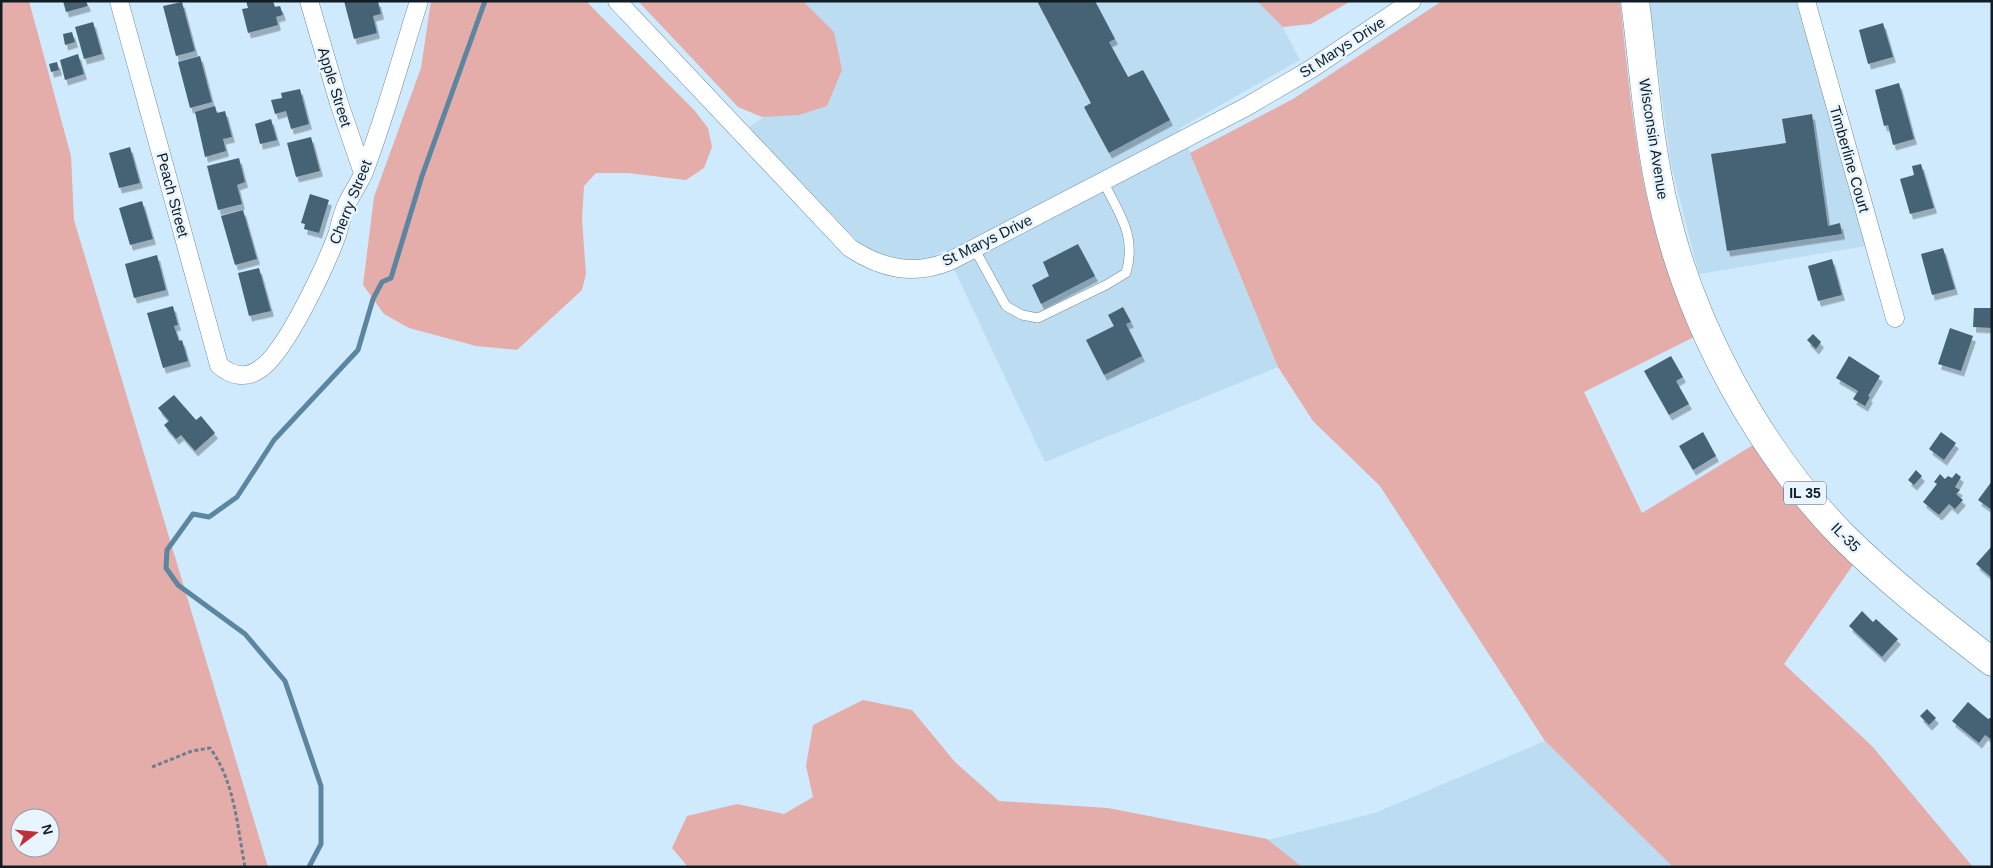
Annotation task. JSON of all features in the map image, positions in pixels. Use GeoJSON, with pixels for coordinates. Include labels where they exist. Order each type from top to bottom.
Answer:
{"type":"FeatureCollection","features":[{"type":"Feature","properties":{"kind":"main road","name":"Wisconsin Avenue"},"geometry":{"type":"LineString","coordinates":[[1635,1],[1656,172],[1665,213],[1683,274]]}},
{"type":"Feature","properties":{"kind":"main road","name":"IL-35"},"geometry":{"type":"LineString","coordinates":[[1683,274],[1710,338],[1740,396],[1778,456],[1806,495],[1882,573],[1992,662]]}},
{"type":"Feature","properties":{"kind":"street","name":"Peach Street"},"geometry":{"type":"LineString","coordinates":[[120,1],[219,365],[226,371],[241,376]]}},
{"type":"Feature","properties":{"kind":"street","name":"Apple Street"},"geometry":{"type":"LineString","coordinates":[[309,1],[339,103],[364,173]]}},
{"type":"Feature","properties":{"kind":"street","name":"Cherry Street"},"geometry":{"type":"LineString","coordinates":[[241,376],[252,374],[262,368],[284,342],[300,316],[337,236],[346,207],[364,173],[419,1]]}},
{"type":"Feature","properties":{"kind":"street","name":"St Marys Drive"},"geometry":{"type":"LineString","coordinates":[[617,1],[850,248],[866,259],[884,266],[904,270],[924,269],[942,264],[1246,107],[1311,69],[1412,1]]}},
{"type":"Feature","properties":{"kind":"street","name":"Timberline Court"},"geometry":{"type":"LineString","coordinates":[[1806,1],[1895,318]]}},
{"type":"Feature","properties":{"kind":"lane"},"geometry":{"type":"LineString","coordinates":[[974,248],[1006,306],[1022,315],[1038,318],[1106,285],[1126,272],[1130,258],[1130,235],[1103,181]]}},
{"type":"Feature","properties":{"kind":"path"},"geometry":{"type":"LineString","coordinates":[[152,767],[192,751],[210,748],[220,761],[230,790],[245,867]]}},
{"type":"Feature","properties":{"kind":"shaded area"},"geometry":{"type":"Polygon","coordinates":[[[1,1],[29,1],[71,156],[74,220],[268,867],[1,867],[1,1]]]}},
{"type":"Feature","properties":{"kind":"shaded area"},"geometry":{"type":"Polygon","coordinates":[[[431,1],[586,1],[695,111],[708,128],[712,147],[704,168],[686,180],[628,173],[596,173],[584,186],[582,219],[586,274],[582,290],[517,350],[476,346],[409,328],[384,314],[363,285],[374,197],[421,68],[431,1]]]}},
{"type":"Feature","properties":{"kind":"shaded area"},"geometry":{"type":"Polygon","coordinates":[[[638,1],[803,1],[834,32],[842,70],[827,106],[799,115],[762,117],[738,107],[638,1]]]}},
{"type":"Feature","properties":{"kind":"shaded area"},"geometry":{"type":"Polygon","coordinates":[[[766,1],[1269,1],[1300,60],[1180,128],[1278,367],[1045,462],[945,250],[924,261],[868,252],[748,128],[821,75],[766,1]]]}},
{"type":"Feature","properties":{"kind":"shaded area"},"geometry":{"type":"Polygon","coordinates":[[[1257,1],[1351,1],[1311,24],[1283,27],[1257,1]]]}},
{"type":"Feature","properties":{"kind":"shaded area"},"geometry":{"type":"Polygon","coordinates":[[[1442,1],[1620,1],[1632,112],[1646,196],[1666,266],[1694,337],[1584,392],[1642,513],[1753,445],[1787,493],[1853,565],[1784,664],[1872,746],[1973,867],[1673,867],[1545,741],[1380,486],[1313,421],[1278,367],[1190,153],[1293,99],[1442,1]]]}},
{"type":"Feature","properties":{"kind":"shaded area"},"geometry":{"type":"Polygon","coordinates":[[[1649,1],[1815,1],[1884,243],[1699,274],[1671,165],[1649,1]]]}},
{"type":"Feature","properties":{"kind":"shaded area"},"geometry":{"type":"Polygon","coordinates":[[[863,700],[912,710],[955,762],[999,801],[1108,808],[1267,839],[1302,867],[688,867],[672,848],[687,816],[737,804],[784,814],[813,797],[806,766],[813,725],[863,700]]]}},
{"type":"Feature","properties":{"kind":"shaded area"},"geometry":{"type":"Polygon","coordinates":[[[1545,741],[1673,867],[1161,867],[1375,813],[1545,741]]]}},
{"type":"Feature","properties":{"kind":"building"},"geometry":{"type":"Polygon","coordinates":[[[63,1],[86,1],[88,6],[66,12],[63,1]]]}},
{"type":"Feature","properties":{"kind":"building"},"geometry":{"type":"Polygon","coordinates":[[[246,1],[273,1],[275,7],[280,6],[283,15],[276,17],[278,25],[248,33],[242,9],[248,8],[246,1]]]}},
{"type":"Feature","properties":{"kind":"building"},"geometry":{"type":"Polygon","coordinates":[[[344,1],[378,1],[381,14],[373,16],[377,33],[354,39],[344,1]]]}},
{"type":"Feature","properties":{"kind":"building"},"geometry":{"type":"Polygon","coordinates":[[[1037,1],[1095,1],[1115,39],[1109,42],[1128,77],[1143,70],[1170,120],[1109,153],[1084,107],[1091,103],[1037,1]]]}},
{"type":"Feature","properties":{"kind":"building"},"geometry":{"type":"Polygon","coordinates":[[[182,2],[195,51],[176,56],[163,6],[182,2]]]}},
{"type":"Feature","properties":{"kind":"building"},"geometry":{"type":"Polygon","coordinates":[[[93,22],[102,54],[84,59],[75,27],[93,22]]]}},
{"type":"Feature","properties":{"kind":"building"},"geometry":{"type":"Polygon","coordinates":[[[1883,23],[1893,57],[1868,64],[1859,30],[1883,23]]]}},
{"type":"Feature","properties":{"kind":"building"},"geometry":{"type":"Polygon","coordinates":[[[72,32],[75,42],[65,45],[63,34],[72,32]]]}},
{"type":"Feature","properties":{"kind":"building"},"geometry":{"type":"Polygon","coordinates":[[[78,54],[84,74],[65,80],[60,60],[78,54]]]}},
{"type":"Feature","properties":{"kind":"building"},"geometry":{"type":"Polygon","coordinates":[[[200,56],[212,102],[190,108],[178,62],[200,56]]]}},
{"type":"Feature","properties":{"kind":"building"},"geometry":{"type":"Polygon","coordinates":[[[57,62],[59,70],[51,72],[49,64],[57,62]]]}},
{"type":"Feature","properties":{"kind":"building"},"geometry":{"type":"Polygon","coordinates":[[[1899,83],[1914,139],[1893,145],[1888,125],[1884,126],[1875,90],[1899,83]]]}},
{"type":"Feature","properties":{"kind":"building"},"geometry":{"type":"Polygon","coordinates":[[[300,89],[309,124],[291,129],[286,111],[275,114],[271,100],[282,98],[281,93],[300,89]]]}},
{"type":"Feature","properties":{"kind":"building"},"geometry":{"type":"Polygon","coordinates":[[[215,106],[217,113],[225,111],[232,137],[223,139],[226,151],[205,157],[195,112],[215,106]]]}},
{"type":"Feature","properties":{"kind":"building"},"geometry":{"type":"Polygon","coordinates":[[[1812,114],[1828,226],[1840,223],[1842,234],[1727,251],[1711,154],[1786,143],[1782,119],[1812,114]]]}},
{"type":"Feature","properties":{"kind":"building"},"geometry":{"type":"Polygon","coordinates":[[[271,119],[277,140],[260,144],[255,124],[271,119]]]}},
{"type":"Feature","properties":{"kind":"building"},"geometry":{"type":"Polygon","coordinates":[[[311,137],[320,171],[296,177],[287,143],[311,137]]]}},
{"type":"Feature","properties":{"kind":"building"},"geometry":{"type":"Polygon","coordinates":[[[130,147],[140,183],[119,188],[109,153],[130,147]]]}},
{"type":"Feature","properties":{"kind":"building"},"geometry":{"type":"Polygon","coordinates":[[[239,158],[245,182],[237,185],[242,204],[218,210],[207,166],[239,158]]]}},
{"type":"Feature","properties":{"kind":"building"},"geometry":{"type":"Polygon","coordinates":[[[1921,164],[1934,208],[1910,214],[1900,179],[1914,175],[1912,166],[1921,164]]]}},
{"type":"Feature","properties":{"kind":"building"},"geometry":{"type":"Polygon","coordinates":[[[310,194],[329,200],[319,233],[304,229],[305,224],[301,223],[310,194]]]}},
{"type":"Feature","properties":{"kind":"building"},"geometry":{"type":"Polygon","coordinates":[[[142,201],[153,239],[130,245],[119,208],[142,201]]]}},
{"type":"Feature","properties":{"kind":"building"},"geometry":{"type":"Polygon","coordinates":[[[243,210],[257,259],[235,265],[221,216],[243,210]]]}},
{"type":"Feature","properties":{"kind":"building"},"geometry":{"type":"Polygon","coordinates":[[[1078,244],[1095,276],[1041,304],[1032,285],[1049,276],[1043,262],[1078,244]]]}},
{"type":"Feature","properties":{"kind":"building"},"geometry":{"type":"Polygon","coordinates":[[[1943,248],[1955,289],[1932,295],[1921,254],[1943,248]]]}},
{"type":"Feature","properties":{"kind":"building"},"geometry":{"type":"Polygon","coordinates":[[[157,255],[166,290],[134,298],[125,264],[157,255]]]}},
{"type":"Feature","properties":{"kind":"building"},"geometry":{"type":"Polygon","coordinates":[[[1832,259],[1842,295],[1818,301],[1808,266],[1832,259]]]}},
{"type":"Feature","properties":{"kind":"building"},"geometry":{"type":"Polygon","coordinates":[[[259,268],[271,311],[249,316],[238,273],[259,268]]]}},
{"type":"Feature","properties":{"kind":"building"},"geometry":{"type":"Polygon","coordinates":[[[173,306],[178,325],[174,326],[179,341],[182,340],[188,361],[163,368],[147,313],[173,306]]]}},
{"type":"Feature","properties":{"kind":"building"},"geometry":{"type":"Polygon","coordinates":[[[1123,307],[1131,322],[1126,324],[1142,356],[1104,375],[1086,340],[1114,326],[1108,315],[1123,307]]]}},
{"type":"Feature","properties":{"kind":"building"},"geometry":{"type":"Polygon","coordinates":[[[1974,308],[1992,308],[1992,328],[1973,327],[1974,308]]]}},
{"type":"Feature","properties":{"kind":"building"},"geometry":{"type":"Polygon","coordinates":[[[1950,328],[1973,336],[1961,371],[1938,364],[1950,328]]]}},
{"type":"Feature","properties":{"kind":"building"},"geometry":{"type":"Polygon","coordinates":[[[1813,334],[1821,342],[1816,349],[1807,340],[1813,334]]]}},
{"type":"Feature","properties":{"kind":"building"},"geometry":{"type":"Polygon","coordinates":[[[1671,356],[1683,377],[1676,381],[1689,404],[1669,415],[1644,371],[1671,356]]]}},
{"type":"Feature","properties":{"kind":"building"},"geometry":{"type":"Polygon","coordinates":[[[1849,356],[1880,376],[1868,396],[1870,397],[1865,406],[1853,399],[1858,391],[1836,378],[1849,356]]]}},
{"type":"Feature","properties":{"kind":"building"},"geometry":{"type":"Polygon","coordinates":[[[174,395],[196,420],[201,416],[215,433],[195,451],[181,435],[176,439],[164,425],[169,421],[158,408],[174,395]]]}},
{"type":"Feature","properties":{"kind":"building"},"geometry":{"type":"Polygon","coordinates":[[[1703,432],[1716,456],[1693,470],[1679,446],[1703,432]]]}},
{"type":"Feature","properties":{"kind":"building"},"geometry":{"type":"Polygon","coordinates":[[[1941,432],[1956,443],[1944,460],[1929,449],[1941,432]]]}},
{"type":"Feature","properties":{"kind":"building"},"geometry":{"type":"Polygon","coordinates":[[[1916,470],[1922,476],[1914,485],[1908,480],[1916,470]]]}},
{"type":"Feature","properties":{"kind":"building"},"geometry":{"type":"Polygon","coordinates":[[[1956,473],[1961,477],[1955,487],[1960,490],[1956,494],[1963,500],[1955,509],[1949,504],[1939,515],[1923,502],[1937,484],[1934,482],[1940,474],[1945,479],[1948,476],[1952,478],[1956,473]]]}},
{"type":"Feature","properties":{"kind":"building"},"geometry":{"type":"Polygon","coordinates":[[[1992,481],[1992,510],[1978,500],[1992,481]]]}},
{"type":"Feature","properties":{"kind":"building"},"geometry":{"type":"Polygon","coordinates":[[[1992,546],[1992,578],[1976,564],[1992,546]]]}},
{"type":"Feature","properties":{"kind":"building"},"geometry":{"type":"Polygon","coordinates":[[[1862,611],[1873,622],[1876,619],[1898,639],[1882,657],[1849,626],[1862,611]]]}},
{"type":"Feature","properties":{"kind":"building"},"geometry":{"type":"Polygon","coordinates":[[[1968,702],[1988,719],[1992,717],[1992,740],[1985,735],[1979,743],[1952,721],[1968,702]]]}},
{"type":"Feature","properties":{"kind":"building"},"geometry":{"type":"Polygon","coordinates":[[[1927,709],[1936,718],[1929,725],[1920,716],[1927,709]]]}},
{"type":"Feature","properties":{"kind":"waterway"},"geometry":{"type":"LineString","coordinates":[[309,867],[321,844],[321,786],[285,681],[245,634],[178,585],[166,568],[167,550],[193,514],[209,517],[237,497],[274,440],[358,350],[373,299],[382,282],[391,278],[422,176],[485,1]]}}]}
